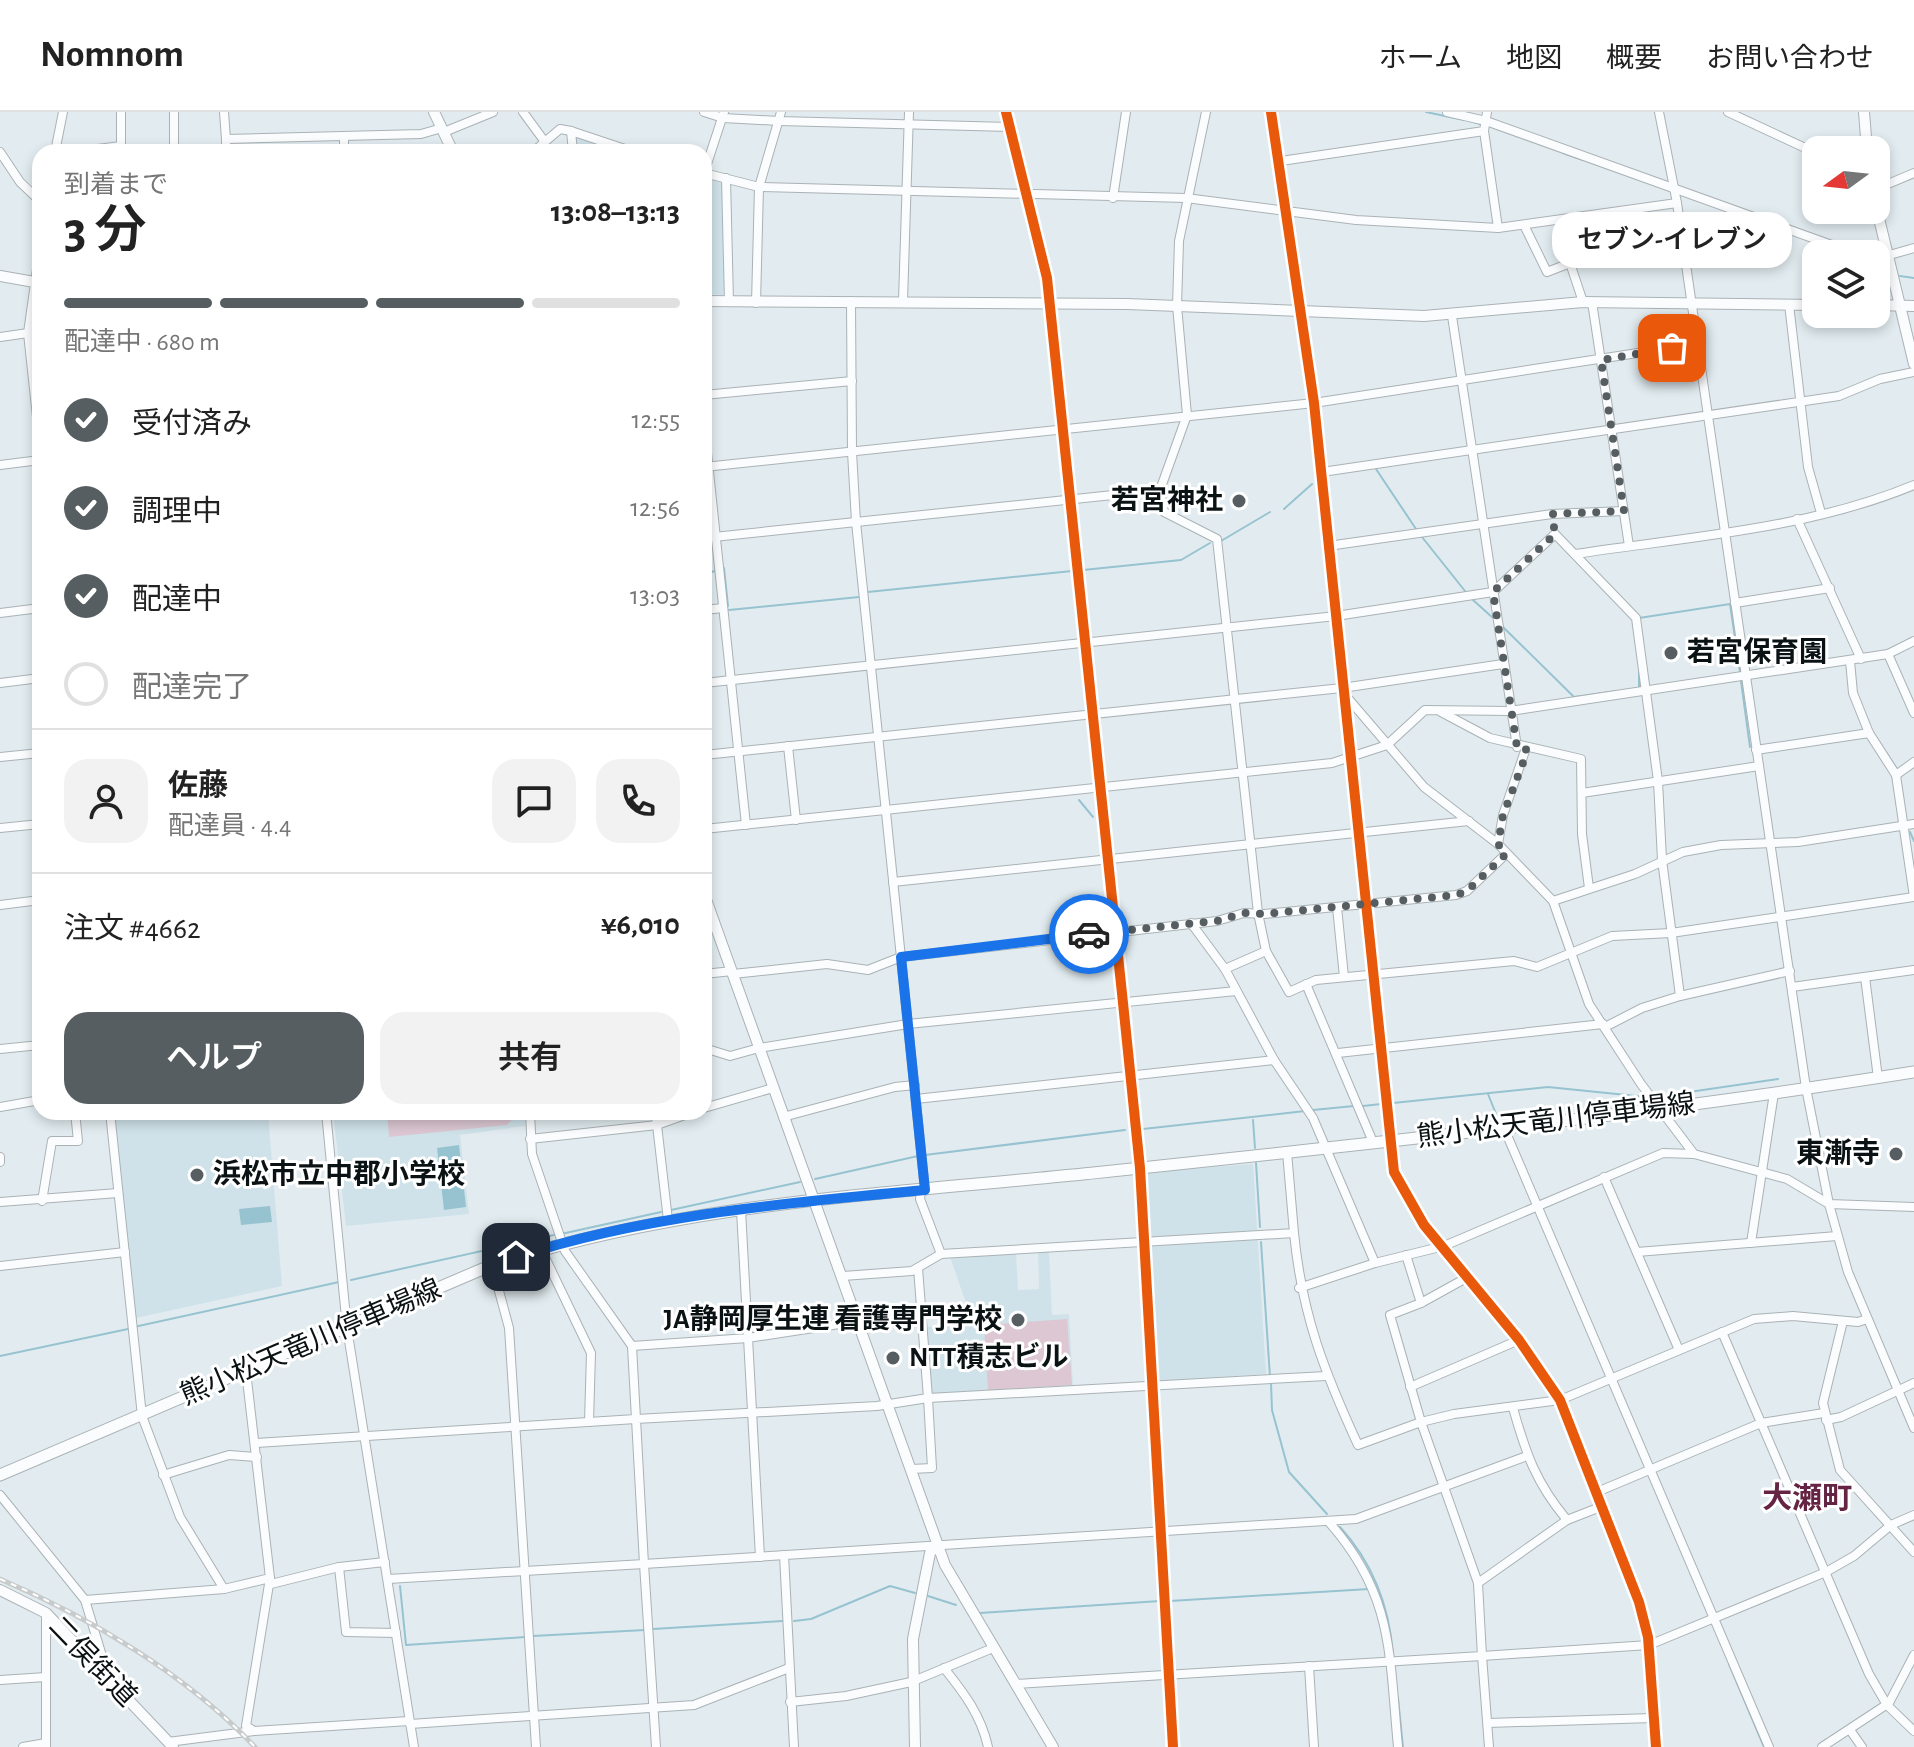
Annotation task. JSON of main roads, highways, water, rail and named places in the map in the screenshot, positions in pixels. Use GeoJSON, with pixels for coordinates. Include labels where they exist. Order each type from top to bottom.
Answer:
{"type":"FeatureCollection","features":[{"type":"Feature","properties":{"kind":"main road","name":"熊小松天竜川停車場線"},"geometry":{"type":"LineString","coordinates":[[0,1475],[492,1265],[541,1249],[562,1237],[814,1201],[1661,1111],[1914,1072]]}},
{"type":"Feature","properties":{"kind":"water"},"geometry":{"type":"Polygon","coordinates":[[[459,1145],[466,1207],[444,1210],[437,1148],[459,1145]]]}},
{"type":"Feature","properties":{"kind":"water"},"geometry":{"type":"Polygon","coordinates":[[[270,1206],[272,1222],[241,1225],[239,1209],[270,1206]]]}},
{"type":"Feature","properties":{"kind":"waterway"},"geometry":{"type":"LineString","coordinates":[[1426,112],[1464,120]]}},
{"type":"Feature","properties":{"kind":"waterway"},"geometry":{"type":"LineString","coordinates":[[1470,121],[1480,124]]}},
{"type":"Feature","properties":{"kind":"waterway"},"geometry":{"type":"LineString","coordinates":[[1563,153],[1583,160]]}},
{"type":"Feature","properties":{"kind":"waterway"},"geometry":{"type":"LineString","coordinates":[[1900,276],[1914,278]]}},
{"type":"Feature","properties":{"kind":"waterway"},"geometry":{"type":"LineString","coordinates":[[1376,469],[1416,529]]}},
{"type":"Feature","properties":{"kind":"waterway"},"geometry":{"type":"LineString","coordinates":[[1284,509],[1312,484]]}},
{"type":"Feature","properties":{"kind":"waterway"},"geometry":{"type":"LineString","coordinates":[[1221,541],[1270,512]]}},
{"type":"Feature","properties":{"kind":"waterway"},"geometry":{"type":"LineString","coordinates":[[1422,537],[1465,591]]}},
{"type":"Feature","properties":{"kind":"waterway"},"geometry":{"type":"LineString","coordinates":[[1083,570],[1181,560],[1210,543]]}},
{"type":"Feature","properties":{"kind":"waterway"},"geometry":{"type":"LineString","coordinates":[[724,568],[728,606]]}},
{"type":"Feature","properties":{"kind":"waterway"},"geometry":{"type":"LineString","coordinates":[[868,592],[1072,571]]}},
{"type":"Feature","properties":{"kind":"waterway"},"geometry":{"type":"LineString","coordinates":[[729,610],[859,597]]}},
{"type":"Feature","properties":{"kind":"waterway"},"geometry":{"type":"LineString","coordinates":[[1473,600],[1493,618]]}},
{"type":"Feature","properties":{"kind":"waterway"},"geometry":{"type":"LineString","coordinates":[[1639,618],[1730,604],[1740,672]]}},
{"type":"Feature","properties":{"kind":"waterway"},"geometry":{"type":"LineString","coordinates":[[1501,625],[1574,697],[1617,691]]}},
{"type":"Feature","properties":{"kind":"waterway"},"geometry":{"type":"LineString","coordinates":[[1639,672],[1639,688]]}},
{"type":"Feature","properties":{"kind":"waterway"},"geometry":{"type":"LineString","coordinates":[[1741,681],[1750,747]]}},
{"type":"Feature","properties":{"kind":"waterway"},"geometry":{"type":"LineString","coordinates":[[1872,731],[1897,769]]}},
{"type":"Feature","properties":{"kind":"waterway"},"geometry":{"type":"LineString","coordinates":[[1079,800],[1093,817]]}},
{"type":"Feature","properties":{"kind":"waterway"},"geometry":{"type":"LineString","coordinates":[[1910,832],[1914,841]]}},
{"type":"Feature","properties":{"kind":"waterway"},"geometry":{"type":"LineString","coordinates":[[1655,1097],[1778,1079]]}},
{"type":"Feature","properties":{"kind":"waterway"},"geometry":{"type":"LineString","coordinates":[[1393,1103],[1548,1087],[1646,1097]]}},
{"type":"Feature","properties":{"kind":"waterway"},"geometry":{"type":"LineString","coordinates":[[1488,1094],[1498,1119]]}},
{"type":"Feature","properties":{"kind":"waterway"},"geometry":{"type":"LineString","coordinates":[[1363,1106],[1381,1104]]}},
{"type":"Feature","properties":{"kind":"waterway"},"geometry":{"type":"LineString","coordinates":[[1313,1110],[1354,1106]]}},
{"type":"Feature","properties":{"kind":"waterway"},"geometry":{"type":"LineString","coordinates":[[1143,1129],[1305,1111]]}},
{"type":"Feature","properties":{"kind":"waterway"},"geometry":{"type":"LineString","coordinates":[[1253,1120],[1255,1148]]}},
{"type":"Feature","properties":{"kind":"waterway"},"geometry":{"type":"LineString","coordinates":[[925,1155],[1125,1130]]}},
{"type":"Feature","properties":{"kind":"waterway"},"geometry":{"type":"LineString","coordinates":[[815,1179],[918,1156]]}},
{"type":"Feature","properties":{"kind":"waterway"},"geometry":{"type":"LineString","coordinates":[[1256,1163],[1260,1227]]}},
{"type":"Feature","properties":{"kind":"waterway"},"geometry":{"type":"LineString","coordinates":[[671,1210],[800,1182]]}},
{"type":"Feature","properties":{"kind":"waterway"},"geometry":{"type":"LineString","coordinates":[[561,1234],[661,1212]]}},
{"type":"Feature","properties":{"kind":"waterway"},"geometry":{"type":"LineString","coordinates":[[351,1280],[554,1235]]}},
{"type":"Feature","properties":{"kind":"waterway"},"geometry":{"type":"LineString","coordinates":[[1261,1242],[1270,1377]]}},
{"type":"Feature","properties":{"kind":"waterway"},"geometry":{"type":"LineString","coordinates":[[134,1327],[339,1282]]}},
{"type":"Feature","properties":{"kind":"waterway"},"geometry":{"type":"LineString","coordinates":[[0,1356],[128,1329]]}},
{"type":"Feature","properties":{"kind":"waterway"},"geometry":{"type":"LineString","coordinates":[[1271,1383],[1272,1410],[1289,1472],[1327,1514]]}},
{"type":"Feature","properties":{"kind":"waterway"},"geometry":{"type":"LineString","coordinates":[[1340,1527],[1362,1555],[1377,1586],[1388,1619],[1393,1654]]}},
{"type":"Feature","properties":{"kind":"waterway"},"geometry":{"type":"LineString","coordinates":[[400,1586],[406,1645],[525,1637]]}},
{"type":"Feature","properties":{"kind":"waterway"},"geometry":{"type":"LineString","coordinates":[[794,1621],[811,1619],[890,1586],[915,1593]]}},
{"type":"Feature","properties":{"kind":"waterway"},"geometry":{"type":"LineString","coordinates":[[1170,1601],[1369,1589]]}},
{"type":"Feature","properties":{"kind":"waterway"},"geometry":{"type":"LineString","coordinates":[[928,1596],[956,1605]]}},
{"type":"Feature","properties":{"kind":"waterway"},"geometry":{"type":"LineString","coordinates":[[980,1613],[1160,1601]]}},
{"type":"Feature","properties":{"kind":"waterway"},"geometry":{"type":"LineString","coordinates":[[653,1629],[783,1621]]}},
{"type":"Feature","properties":{"kind":"waterway"},"geometry":{"type":"LineString","coordinates":[[533,1636],[645,1630]]}},
{"type":"Feature","properties":{"kind":"waterway"},"geometry":{"type":"LineString","coordinates":[[1729,1664],[1764,1747]]}},
{"type":"Feature","properties":{"kind":"waterway"},"geometry":{"type":"LineString","coordinates":[[1398,1698],[1403,1747]]}},
{"type":"Feature","properties":{"kind":"railway"},"geometry":{"type":"LineString","coordinates":[[0,1579],[103,1630],[168,1672],[255,1747]]}},
{"type":"Feature","properties":{"kind":"place","name":"セブン-イレブン"},"geometry":{"type":"Point","coordinates":[1672,348]}},
{"type":"Feature","properties":{"kind":"place","name":"若宮神社"},"geometry":{"type":"Point","coordinates":[1239,501]}},
{"type":"Feature","properties":{"kind":"place","name":"若宮保育園"},"geometry":{"type":"Point","coordinates":[1671,653]}},
{"type":"Feature","properties":{"kind":"place","name":"東漸寺"},"geometry":{"type":"Point","coordinates":[1896,1154]}},
{"type":"Feature","properties":{"kind":"place","name":"浜松市立中郡小学校"},"geometry":{"type":"Point","coordinates":[197,1175]}},
{"type":"Feature","properties":{"kind":"place","name":"JA静岡厚生連 看護専門学校"},"geometry":{"type":"Point","coordinates":[1018,1320]}},
{"type":"Feature","properties":{"kind":"place","name":"NTT積志ビル"},"geometry":{"type":"Point","coordinates":[893,1358]}},
{"type":"Feature","properties":{"kind":"district","name":"大瀬町"},"geometry":{"type":"Point","coordinates":[1807,1499]}}]}
